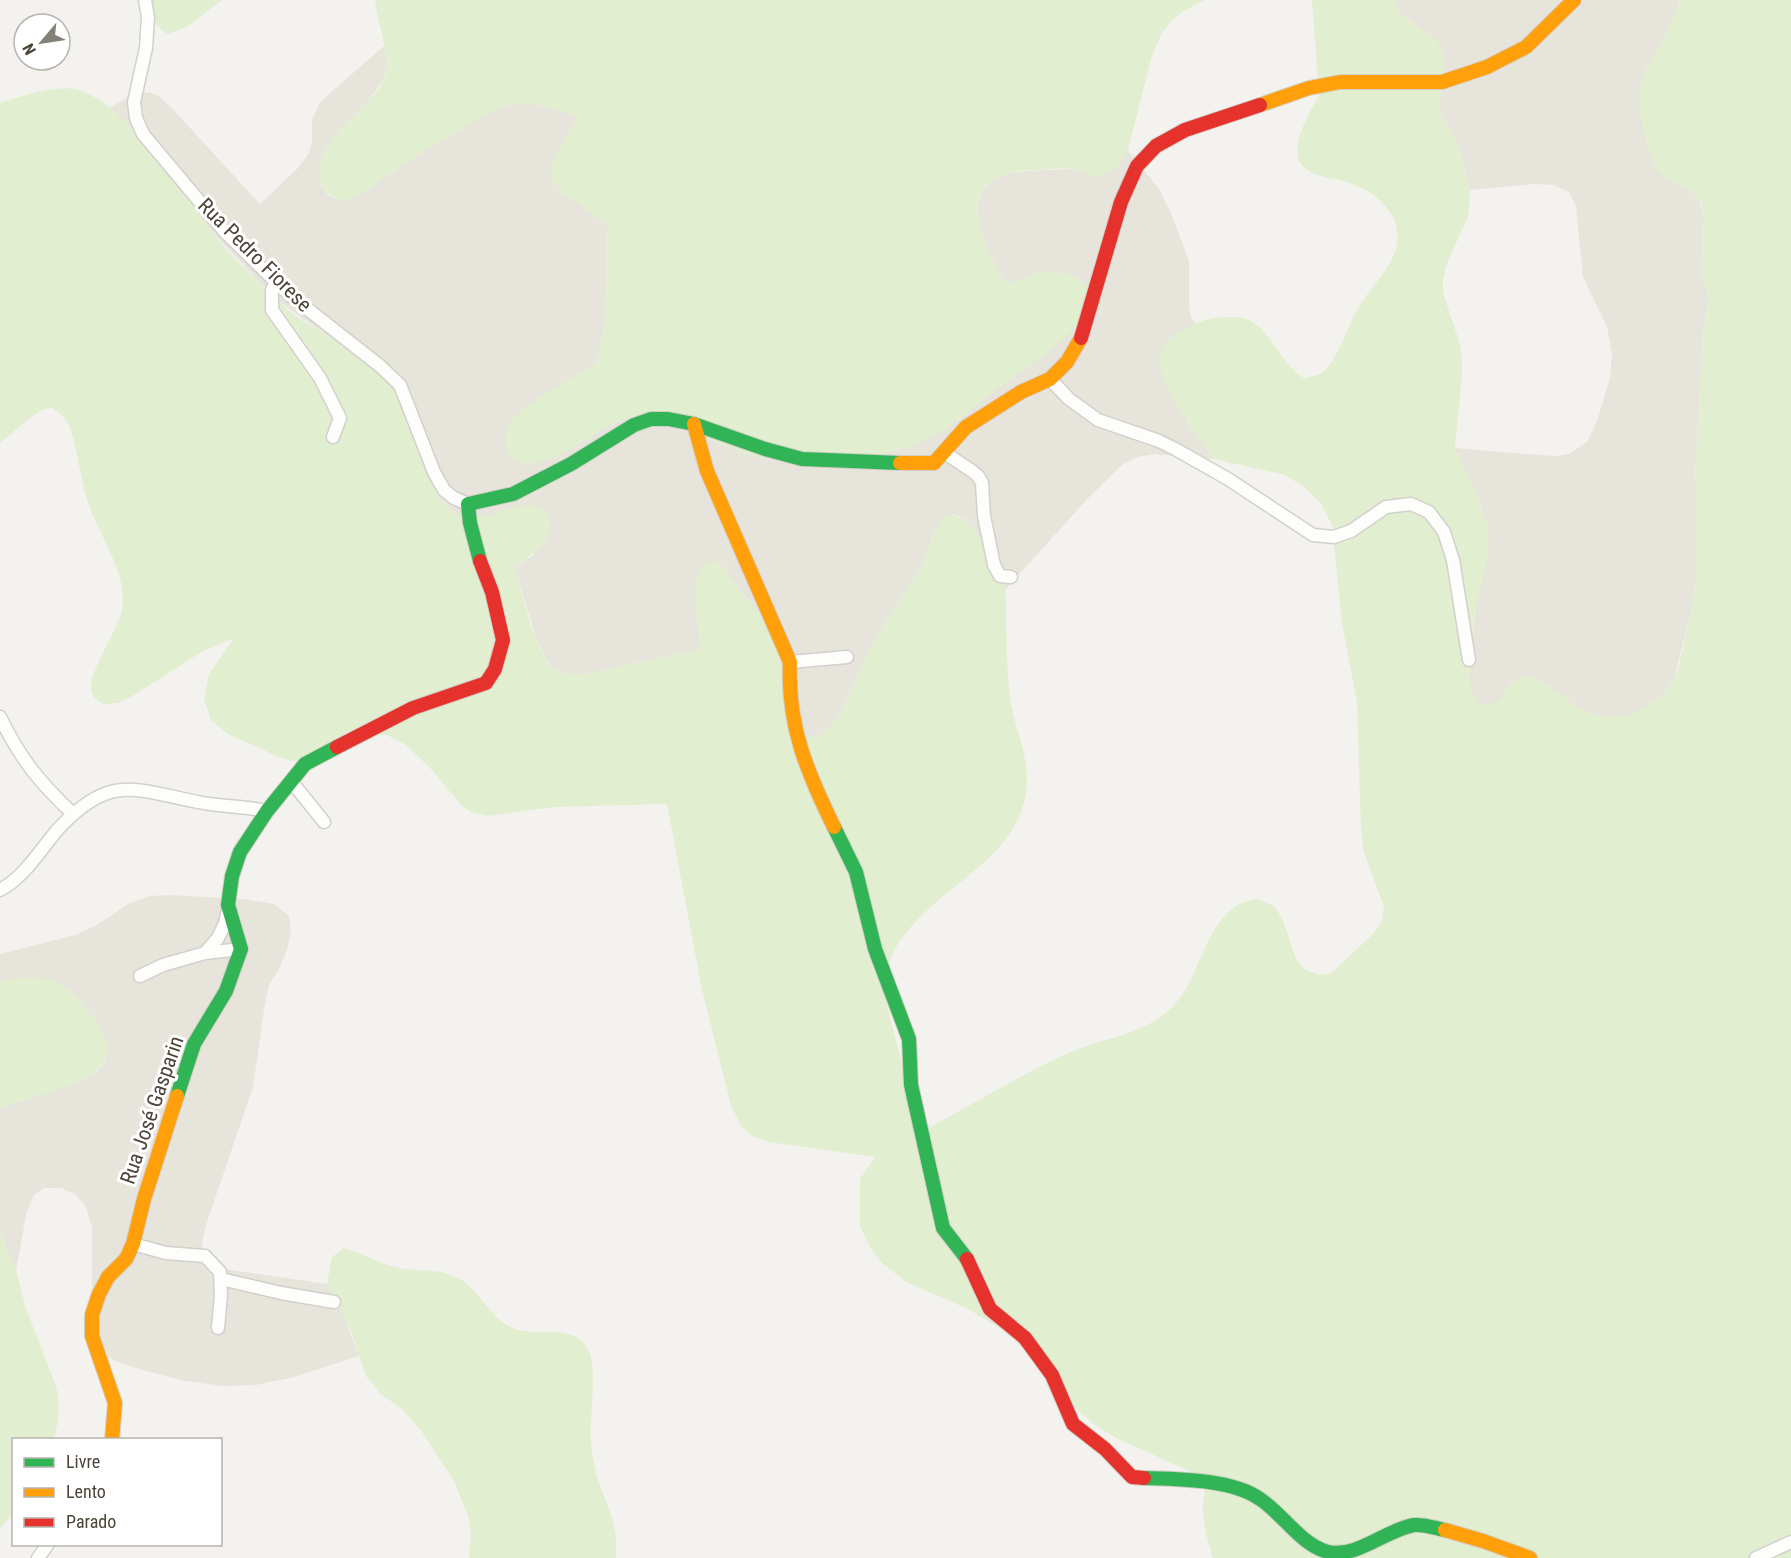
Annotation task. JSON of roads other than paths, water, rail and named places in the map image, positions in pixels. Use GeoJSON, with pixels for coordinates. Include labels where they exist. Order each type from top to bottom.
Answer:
{"type":"FeatureCollection","features":[{"type":"Feature","properties":{"kind":"street","name":"Rua Pedro Fiorese"},"geometry":{"type":"LineString","coordinates":[[145,0],[148,17],[146,48],[134,102],[136,118],[143,134],[225,232],[276,282],[380,366],[400,385],[434,472],[444,490],[453,498],[468,504]]}},
{"type":"Feature","properties":{"kind":"street"},"geometry":{"type":"LineString","coordinates":[[205,953],[218,938],[225,923],[232,876],[240,852],[267,811],[306,764],[413,708],[486,683],[495,669],[503,640],[492,592],[482,569],[470,523],[468,504],[513,494],[572,464],[634,425],[651,419],[668,419],[693,424],[802,459],[934,463],[966,427],[1022,392],[1050,379],[1067,362],[1081,338],[1121,202],[1137,166],[1156,146],[1185,130],[1309,88],[1340,82],[1442,82],[1487,67],[1526,47],[1574,0]]}},
{"type":"Feature","properties":{"kind":"street"},"geometry":{"type":"LineString","coordinates":[[276,282],[272,290],[272,310],[320,378],[340,418],[333,436]]}},
{"type":"Feature","properties":{"kind":"street"},"geometry":{"type":"LineString","coordinates":[[1050,379],[1069,399],[1090,415],[1119,428],[1159,441],[1176,450],[1227,479],[1313,535],[1334,537],[1351,531],[1386,507],[1411,504],[1429,512],[1444,532],[1453,560],[1469,660]]}},
{"type":"Feature","properties":{"kind":"street"},"geometry":{"type":"LineString","coordinates":[[693,424],[707,471],[790,662],[789,687],[795,726],[810,778],[856,872],[874,949],[909,1039],[911,1085],[943,1228],[967,1258],[990,1309],[1025,1338],[1052,1375],[1073,1424],[1105,1449],[1132,1477],[1237,1487],[1257,1496],[1303,1536],[1328,1552],[1348,1554],[1392,1533],[1416,1525],[1456,1532],[1530,1558]]}},
{"type":"Feature","properties":{"kind":"street"},"geometry":{"type":"LineString","coordinates":[[945,453],[978,476],[982,483],[984,516],[994,566],[1000,576],[1011,577]]}},
{"type":"Feature","properties":{"kind":"street"},"geometry":{"type":"LineString","coordinates":[[790,662],[847,657]]}},
{"type":"Feature","properties":{"kind":"street"},"geometry":{"type":"LineString","coordinates":[[0,717],[22,759],[52,795],[72,813]]}},
{"type":"Feature","properties":{"kind":"street"},"geometry":{"type":"LineString","coordinates":[[291,781],[324,822]]}},
{"type":"Feature","properties":{"kind":"street"},"geometry":{"type":"LineString","coordinates":[[0,890],[25,871],[72,813],[111,791],[133,788],[200,803],[267,811]]}},
{"type":"Feature","properties":{"kind":"street"},"geometry":{"type":"LineString","coordinates":[[140,976],[163,964],[205,953],[240,949],[228,905]]}},
{"type":"Feature","properties":{"kind":"street","name":"Rua José Gasparin"},"geometry":{"type":"LineString","coordinates":[[112,1438],[115,1403],[92,1336],[92,1314],[108,1277],[126,1259],[133,1244],[148,1188],[194,1044],[226,991],[240,949]]}},
{"type":"Feature","properties":{"kind":"street"},"geometry":{"type":"LineString","coordinates":[[133,1244],[166,1253],[205,1256],[220,1272],[218,1328]]}},
{"type":"Feature","properties":{"kind":"street"},"geometry":{"type":"LineString","coordinates":[[221,1279],[334,1302]]}},
{"type":"Feature","properties":{"kind":"street"},"geometry":{"type":"LineString","coordinates":[[1755,1558],[1791,1542]]}},
{"type":"Feature","properties":{"kind":"street"},"geometry":{"type":"LineString","coordinates":[[38,1558],[47,1546]]}}]}
